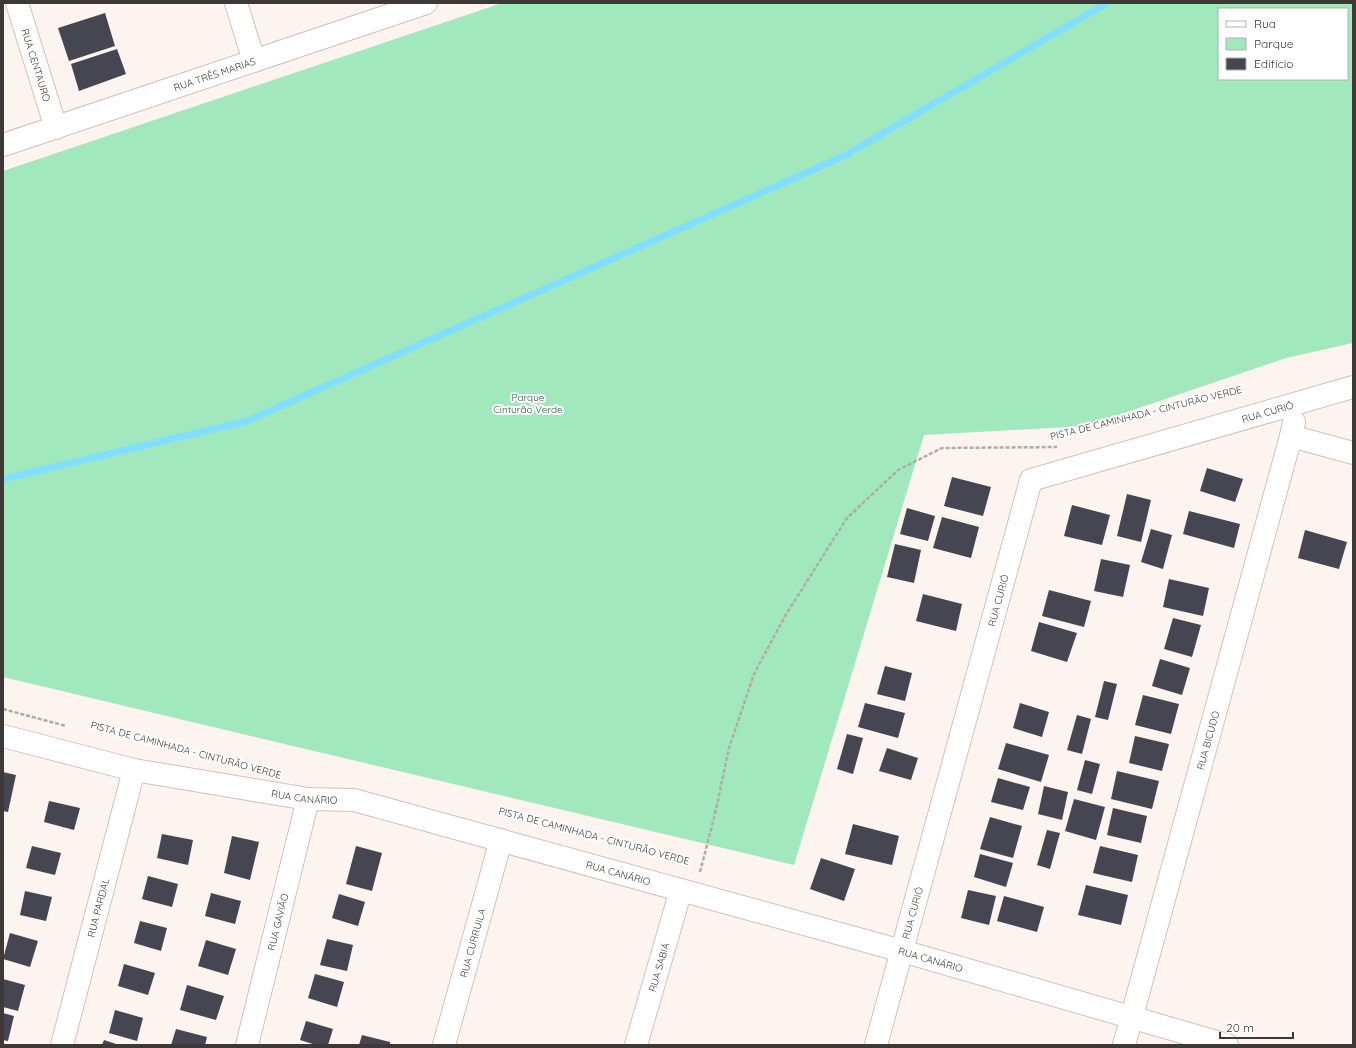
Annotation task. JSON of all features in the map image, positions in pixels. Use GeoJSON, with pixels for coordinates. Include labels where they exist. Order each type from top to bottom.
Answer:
{"type":"FeatureCollection","features":[{"type":"Feature","properties":{"kind":"street","name":"RUA CENTAURO"},"geometry":{"type":"LineString","coordinates":[[17,3],[56,128]]}},
{"type":"Feature","properties":{"kind":"street"},"geometry":{"type":"LineString","coordinates":[[236,3],[254,61]]}},
{"type":"Feature","properties":{"kind":"street","name":"RUA TRÊS MARIAS"},"geometry":{"type":"LineString","coordinates":[[3,146],[426,3]]}},
{"type":"Feature","properties":{"kind":"street","name":"RUA CURIÓ"},"geometry":{"type":"LineString","coordinates":[[876,1045],[1031,480],[1299,404],[1353,387]]}},
{"type":"Feature","properties":{"kind":"street","name":"RUA BICUDO"},"geometry":{"type":"LineString","coordinates":[[1124,1045],[1299,404]]}},
{"type":"Feature","properties":{"kind":"street"},"geometry":{"type":"LineString","coordinates":[[1291,436],[1353,453]]}},
{"type":"Feature","properties":{"kind":"street","name":"RUA CANÁRIO"},"geometry":{"type":"LineString","coordinates":[[3,736],[134,770],[308,799],[354,800],[902,951],[1227,1045]]}},
{"type":"Feature","properties":{"kind":"street","name":"RUA PARDAL"},"geometry":{"type":"LineString","coordinates":[[62,1045],[134,770]]}},
{"type":"Feature","properties":{"kind":"street","name":"RUA GAVIÃO"},"geometry":{"type":"LineString","coordinates":[[247,1045],[308,799]]}},
{"type":"Feature","properties":{"kind":"street","name":"RUA CURRUILA"},"geometry":{"type":"LineString","coordinates":[[444,1045],[501,840]]}},
{"type":"Feature","properties":{"kind":"street","name":"RUA SABIÁ"},"geometry":{"type":"LineString","coordinates":[[636,1045],[681,890]]}},
{"type":"Feature","properties":{"kind":"path","name":"PISTA DE CAMINHADA - CINTURÃO VERDE"},"geometry":{"type":"LineString","coordinates":[[700,872],[715,814],[729,748],[754,674],[784,616],[847,518],[898,470],[942,448],[1057,447]]}},
{"type":"Feature","properties":{"kind":"path"},"geometry":{"type":"LineString","coordinates":[[3,708],[72,728]]}},
{"type":"Feature","properties":{"kind":"green space","name":"Parque Cinturão Verde"},"geometry":{"type":"Polygon","coordinates":[[[502,3],[1353,3],[1353,343],[1286,358],[1086,426],[924,435],[794,865],[3,677],[3,171],[502,3]]]}},
{"type":"Feature","properties":{"kind":"building"},"geometry":{"type":"Polygon","coordinates":[[[105,13],[115,46],[69,61],[58,28],[105,13]]]}},
{"type":"Feature","properties":{"kind":"building"},"geometry":{"type":"Polygon","coordinates":[[[117,49],[126,74],[79,91],[71,64],[117,49]]]}},
{"type":"Feature","properties":{"kind":"building"},"geometry":{"type":"Polygon","coordinates":[[[1207,468],[1243,479],[1235,502],[1200,491],[1207,468]]]}},
{"type":"Feature","properties":{"kind":"building"},"geometry":{"type":"Polygon","coordinates":[[[952,477],[991,487],[983,516],[944,506],[952,477]]]}},
{"type":"Feature","properties":{"kind":"building"},"geometry":{"type":"Polygon","coordinates":[[[1127,494],[1151,500],[1141,542],[1117,536],[1127,494]]]}},
{"type":"Feature","properties":{"kind":"building"},"geometry":{"type":"Polygon","coordinates":[[[1072,505],[1110,515],[1102,545],[1064,536],[1072,505]]]}},
{"type":"Feature","properties":{"kind":"building"},"geometry":{"type":"Polygon","coordinates":[[[907,508],[935,516],[928,541],[900,534],[907,508]]]}},
{"type":"Feature","properties":{"kind":"building"},"geometry":{"type":"Polygon","coordinates":[[[1189,511],[1240,524],[1234,548],[1183,534],[1189,511]]]}},
{"type":"Feature","properties":{"kind":"building"},"geometry":{"type":"Polygon","coordinates":[[[942,517],[979,527],[971,558],[933,548],[942,517]]]}},
{"type":"Feature","properties":{"kind":"building"},"geometry":{"type":"Polygon","coordinates":[[[1151,529],[1172,535],[1163,569],[1141,562],[1151,529]]]}},
{"type":"Feature","properties":{"kind":"building"},"geometry":{"type":"Polygon","coordinates":[[[1305,530],[1347,542],[1339,569],[1298,558],[1305,530]]]}},
{"type":"Feature","properties":{"kind":"building"},"geometry":{"type":"Polygon","coordinates":[[[895,544],[921,550],[914,583],[887,577],[895,544]]]}},
{"type":"Feature","properties":{"kind":"building"},"geometry":{"type":"Polygon","coordinates":[[[1101,559],[1130,565],[1123,597],[1094,591],[1101,559]]]}},
{"type":"Feature","properties":{"kind":"building"},"geometry":{"type":"Polygon","coordinates":[[[1169,579],[1209,588],[1203,616],[1163,607],[1169,579]]]}},
{"type":"Feature","properties":{"kind":"building"},"geometry":{"type":"Polygon","coordinates":[[[1049,590],[1091,601],[1084,627],[1042,616],[1049,590]]]}},
{"type":"Feature","properties":{"kind":"building"},"geometry":{"type":"Polygon","coordinates":[[[923,594],[962,604],[956,631],[916,621],[923,594]]]}},
{"type":"Feature","properties":{"kind":"building"},"geometry":{"type":"Polygon","coordinates":[[[1173,618],[1201,625],[1192,657],[1164,649],[1173,618]]]}},
{"type":"Feature","properties":{"kind":"building"},"geometry":{"type":"Polygon","coordinates":[[[1039,622],[1077,633],[1067,662],[1031,651],[1039,622]]]}},
{"type":"Feature","properties":{"kind":"building"},"geometry":{"type":"Polygon","coordinates":[[[1160,659],[1190,668],[1182,695],[1152,686],[1160,659]]]}},
{"type":"Feature","properties":{"kind":"building"},"geometry":{"type":"Polygon","coordinates":[[[885,666],[912,673],[905,701],[877,694],[885,666]]]}},
{"type":"Feature","properties":{"kind":"building"},"geometry":{"type":"Polygon","coordinates":[[[1104,681],[1117,684],[1108,720],[1095,717],[1104,681]]]}},
{"type":"Feature","properties":{"kind":"building"},"geometry":{"type":"Polygon","coordinates":[[[1143,695],[1179,704],[1171,734],[1135,725],[1143,695]]]}},
{"type":"Feature","properties":{"kind":"building"},"geometry":{"type":"Polygon","coordinates":[[[865,703],[905,713],[898,738],[858,727],[865,703]]]}},
{"type":"Feature","properties":{"kind":"building"},"geometry":{"type":"Polygon","coordinates":[[[1020,703],[1049,712],[1042,737],[1013,728],[1020,703]]]}},
{"type":"Feature","properties":{"kind":"building"},"geometry":{"type":"Polygon","coordinates":[[[1077,715],[1091,719],[1082,754],[1067,750],[1077,715]]]}},
{"type":"Feature","properties":{"kind":"building"},"geometry":{"type":"Polygon","coordinates":[[[847,734],[863,738],[853,774],[837,769],[847,734]]]}},
{"type":"Feature","properties":{"kind":"building"},"geometry":{"type":"Polygon","coordinates":[[[1135,736],[1169,744],[1162,771],[1129,763],[1135,736]]]}},
{"type":"Feature","properties":{"kind":"building"},"geometry":{"type":"Polygon","coordinates":[[[1006,743],[1049,755],[1041,782],[998,769],[1006,743]]]}},
{"type":"Feature","properties":{"kind":"building"},"geometry":{"type":"Polygon","coordinates":[[[887,748],[918,758],[911,780],[879,771],[887,748]]]}},
{"type":"Feature","properties":{"kind":"building"},"geometry":{"type":"Polygon","coordinates":[[[1085,760],[1100,764],[1092,794],[1077,790],[1085,760]]]}},
{"type":"Feature","properties":{"kind":"building"},"geometry":{"type":"Polygon","coordinates":[[[1117,771],[1159,781],[1152,809],[1111,799],[1117,771]]]}},
{"type":"Feature","properties":{"kind":"building"},"geometry":{"type":"Polygon","coordinates":[[[3,772],[16,775],[8,812],[3,811],[3,772]]]}},
{"type":"Feature","properties":{"kind":"building"},"geometry":{"type":"Polygon","coordinates":[[[998,778],[1030,787],[1023,810],[991,802],[998,778]]]}},
{"type":"Feature","properties":{"kind":"building"},"geometry":{"type":"Polygon","coordinates":[[[1044,786],[1068,792],[1062,820],[1038,814],[1044,786]]]}},
{"type":"Feature","properties":{"kind":"building"},"geometry":{"type":"Polygon","coordinates":[[[1074,799],[1105,807],[1096,840],[1065,831],[1074,799]]]}},
{"type":"Feature","properties":{"kind":"building"},"geometry":{"type":"Polygon","coordinates":[[[49,801],[80,808],[74,830],[44,822],[49,801]]]}},
{"type":"Feature","properties":{"kind":"building"},"geometry":{"type":"Polygon","coordinates":[[[1113,808],[1147,816],[1141,843],[1107,835],[1113,808]]]}},
{"type":"Feature","properties":{"kind":"building"},"geometry":{"type":"Polygon","coordinates":[[[990,817],[1022,826],[1013,858],[980,849],[990,817]]]}},
{"type":"Feature","properties":{"kind":"building"},"geometry":{"type":"Polygon","coordinates":[[[853,824],[899,836],[892,865],[845,854],[853,824]]]}},
{"type":"Feature","properties":{"kind":"building"},"geometry":{"type":"Polygon","coordinates":[[[1047,830],[1060,833],[1050,869],[1037,865],[1047,830]]]}},
{"type":"Feature","properties":{"kind":"building"},"geometry":{"type":"Polygon","coordinates":[[[162,834],[193,840],[188,865],[157,858],[162,834]]]}},
{"type":"Feature","properties":{"kind":"building"},"geometry":{"type":"Polygon","coordinates":[[[232,836],[259,842],[250,880],[224,873],[232,836]]]}},
{"type":"Feature","properties":{"kind":"building"},"geometry":{"type":"Polygon","coordinates":[[[32,846],[61,853],[55,875],[26,868],[32,846]]]}},
{"type":"Feature","properties":{"kind":"building"},"geometry":{"type":"Polygon","coordinates":[[[356,846],[382,853],[372,891],[346,884],[356,846]]]}},
{"type":"Feature","properties":{"kind":"building"},"geometry":{"type":"Polygon","coordinates":[[[1100,846],[1138,855],[1132,882],[1093,873],[1100,846]]]}},
{"type":"Feature","properties":{"kind":"building"},"geometry":{"type":"Polygon","coordinates":[[[980,854],[1013,863],[1006,887],[974,877],[980,854]]]}},
{"type":"Feature","properties":{"kind":"building"},"geometry":{"type":"Polygon","coordinates":[[[821,858],[855,869],[844,901],[810,889],[821,858]]]}},
{"type":"Feature","properties":{"kind":"building"},"geometry":{"type":"Polygon","coordinates":[[[148,876],[178,884],[172,907],[142,899],[148,876]]]}},
{"type":"Feature","properties":{"kind":"building"},"geometry":{"type":"Polygon","coordinates":[[[1086,885],[1128,895],[1121,925],[1078,915],[1086,885]]]}},
{"type":"Feature","properties":{"kind":"building"},"geometry":{"type":"Polygon","coordinates":[[[968,890],[996,896],[989,925],[961,918],[968,890]]]}},
{"type":"Feature","properties":{"kind":"building"},"geometry":{"type":"Polygon","coordinates":[[[25,891],[52,897],[46,921],[20,915],[25,891]]]}},
{"type":"Feature","properties":{"kind":"building"},"geometry":{"type":"Polygon","coordinates":[[[211,893],[241,901],[235,924],[205,916],[211,893]]]}},
{"type":"Feature","properties":{"kind":"building"},"geometry":{"type":"Polygon","coordinates":[[[339,894],[365,902],[358,926],[332,918],[339,894]]]}},
{"type":"Feature","properties":{"kind":"building"},"geometry":{"type":"Polygon","coordinates":[[[1004,896],[1044,907],[1037,932],[997,921],[1004,896]]]}},
{"type":"Feature","properties":{"kind":"building"},"geometry":{"type":"Polygon","coordinates":[[[140,921],[167,928],[161,951],[134,943],[140,921]]]}},
{"type":"Feature","properties":{"kind":"building"},"geometry":{"type":"Polygon","coordinates":[[[10,933],[38,941],[30,967],[3,959],[10,933]]]}},
{"type":"Feature","properties":{"kind":"building"},"geometry":{"type":"Polygon","coordinates":[[[327,939],[353,945],[347,971],[320,965],[327,939]]]}},
{"type":"Feature","properties":{"kind":"building"},"geometry":{"type":"Polygon","coordinates":[[[206,940],[236,949],[228,975],[198,966],[206,940]]]}},
{"type":"Feature","properties":{"kind":"building"},"geometry":{"type":"Polygon","coordinates":[[[124,964],[155,973],[148,995],[118,986],[124,964]]]}},
{"type":"Feature","properties":{"kind":"building"},"geometry":{"type":"Polygon","coordinates":[[[315,974],[344,982],[337,1007],[308,998],[315,974]]]}},
{"type":"Feature","properties":{"kind":"building"},"geometry":{"type":"Polygon","coordinates":[[[3,979],[25,985],[18,1011],[3,1007],[3,979]]]}},
{"type":"Feature","properties":{"kind":"building"},"geometry":{"type":"Polygon","coordinates":[[[187,985],[224,996],[216,1020],[180,1010],[187,985]]]}},
{"type":"Feature","properties":{"kind":"building"},"geometry":{"type":"Polygon","coordinates":[[[115,1010],[143,1018],[137,1041],[109,1033],[115,1010]]]}},
{"type":"Feature","properties":{"kind":"building"},"geometry":{"type":"Polygon","coordinates":[[[3,1013],[14,1016],[8,1041],[3,1040],[3,1013]]]}},
{"type":"Feature","properties":{"kind":"building"},"geometry":{"type":"Polygon","coordinates":[[[306,1021],[333,1029],[328,1045],[316,1045],[300,1040],[306,1021]]]}},
{"type":"Feature","properties":{"kind":"building"},"geometry":{"type":"Polygon","coordinates":[[[176,1029],[207,1037],[205,1045],[171,1045],[176,1029]]]}},
{"type":"Feature","properties":{"kind":"building"},"geometry":{"type":"Polygon","coordinates":[[[362,1035],[390,1042],[390,1045],[359,1045],[362,1035]]]}},
{"type":"Feature","properties":{"kind":"building"},"geometry":{"type":"Polygon","coordinates":[[[104,1040],[119,1045],[102,1045],[104,1040]]]}},
{"type":"Feature","properties":{"kind":"waterway"},"geometry":{"type":"LineString","coordinates":[[3,479],[247,421],[844,156],[1107,3]]}}]}
